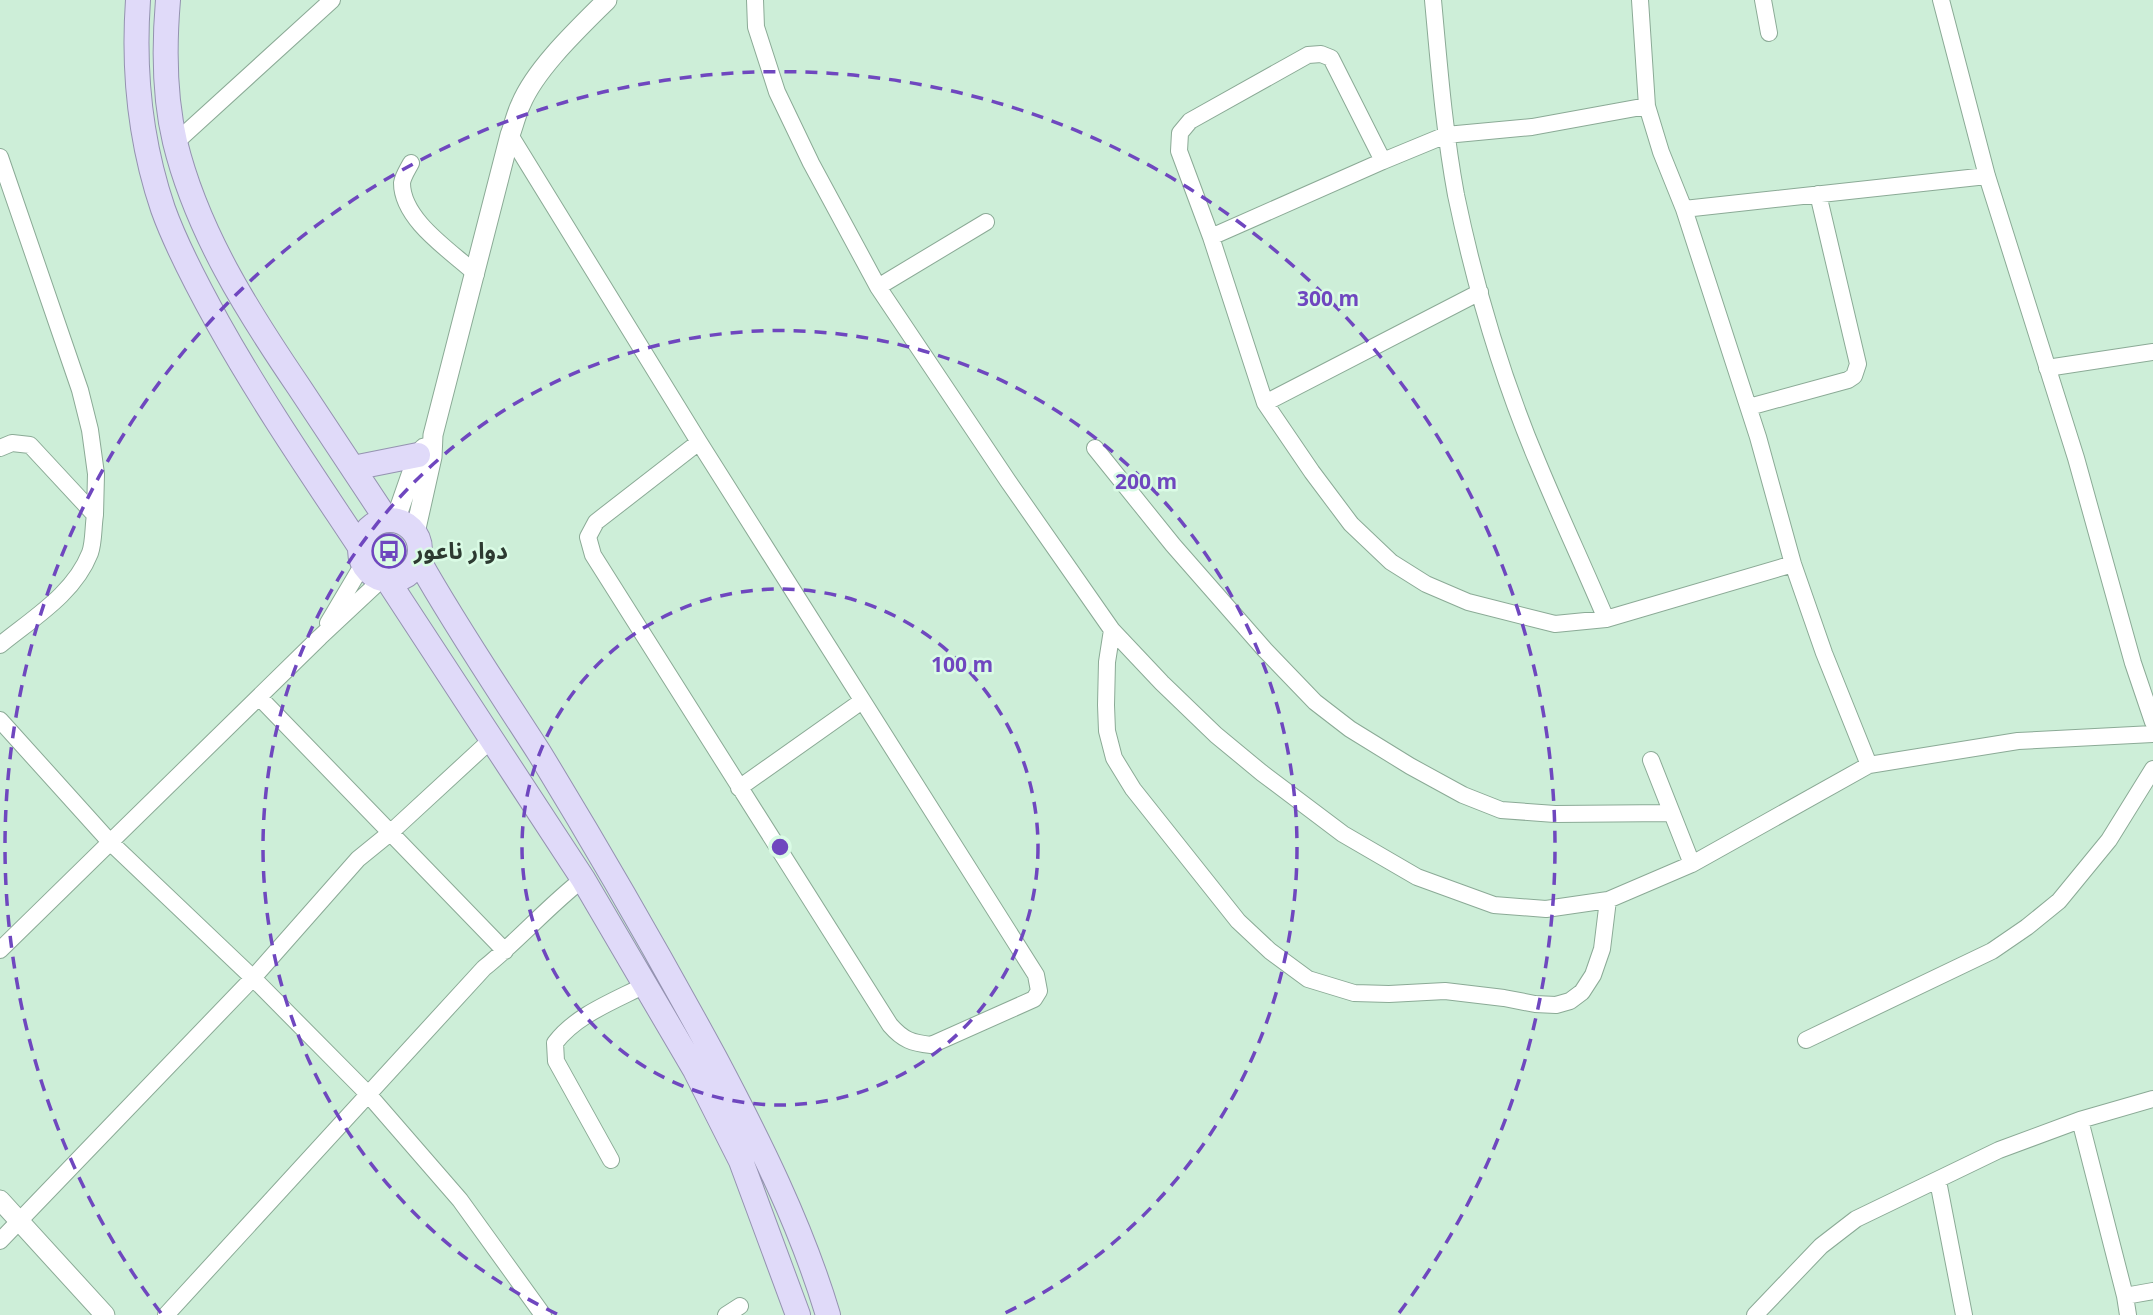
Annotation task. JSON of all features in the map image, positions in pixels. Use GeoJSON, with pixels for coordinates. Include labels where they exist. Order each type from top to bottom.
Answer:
{"type":"FeatureCollection","features":[{"type":"Feature","properties":{"kind":"main road"},"geometry":{"type":"LineString","coordinates":[[138,0],[135,40],[137,89],[144,135],[164,210],[201,293],[240,362],[373,568],[492,740],[583,879],[695,1070],[741,1161],[798,1315]]}},
{"type":"Feature","properties":{"kind":"main road"},"geometry":{"type":"LineString","coordinates":[[168,0],[165,72],[175,143],[192,197],[228,272],[263,333],[353,468],[420,547],[419,561],[407,576],[373,568]]}},
{"type":"Feature","properties":{"kind":"main road"},"geometry":{"type":"LineString","coordinates":[[353,468],[418,455]]}},
{"type":"Feature","properties":{"kind":"main road"},"geometry":{"type":"LineString","coordinates":[[373,568],[365,534],[374,525],[399,525]]}},
{"type":"Feature","properties":{"kind":"main road"},"geometry":{"type":"LineString","coordinates":[[419,561],[632,906],[678,990],[751,1126],[785,1198],[815,1271],[828,1315]]}},
{"type":"Feature","properties":{"kind":"street"},"geometry":{"type":"LineString","coordinates":[[175,143],[332,0]]}},
{"type":"Feature","properties":{"kind":"street"},"geometry":{"type":"LineString","coordinates":[[399,525],[432,457],[433,435],[510,135],[521,104],[531,86],[575,33],[607,0]]}},
{"type":"Feature","properties":{"kind":"street"},"geometry":{"type":"LineString","coordinates":[[755,0],[756,27],[777,92],[811,163],[878,287],[1112,630],[1216,735],[1262,774],[1343,834],[1417,877],[1494,905],[1546,909],[1608,900],[1692,864],[1869,765],[2018,741],[2153,734]]}},
{"type":"Feature","properties":{"kind":"street"},"geometry":{"type":"LineString","coordinates":[[1433,0],[1446,135],[1457,197],[1480,292],[1538,463],[1606,619]]}},
{"type":"Feature","properties":{"kind":"street"},"geometry":{"type":"LineString","coordinates":[[1640,0],[1647,107],[1661,152],[1684,209],[1749,407],[1793,564],[1824,653],[1869,765]]}},
{"type":"Feature","properties":{"kind":"street"},"geometry":{"type":"LineString","coordinates":[[1763,0],[1769,33]]}},
{"type":"Feature","properties":{"kind":"street"},"geometry":{"type":"LineString","coordinates":[[1941,0],[1987,176],[2076,458],[2133,663],[2153,722]]}},
{"type":"Feature","properties":{"kind":"street"},"geometry":{"type":"LineString","coordinates":[[1382,160],[1331,58],[1321,54],[1308,54],[1190,121],[1180,133],[1179,151],[1211,237],[1265,403],[1312,472],[1352,524],[1391,562],[1426,584],[1468,602],[1555,624],[1606,619],[1793,564]]}},
{"type":"Feature","properties":{"kind":"street"},"geometry":{"type":"LineString","coordinates":[[1211,237],[1382,160],[1446,135],[1532,127],[1647,107]]}},
{"type":"Feature","properties":{"kind":"street"},"geometry":{"type":"LineString","coordinates":[[510,135],[699,442],[1036,975],[1039,991],[1034,999],[931,1045],[913,1043],[901,1038],[890,1026],[593,555],[588,537],[596,522],[699,442]]}},
{"type":"Feature","properties":{"kind":"street"},"geometry":{"type":"LineString","coordinates":[[0,157],[80,390],[90,430],[96,474],[91,550],[71,584],[58,599],[0,645]]}},
{"type":"Feature","properties":{"kind":"street"},"geometry":{"type":"LineString","coordinates":[[411,163],[402,180],[404,200],[414,218],[476,274]]}},
{"type":"Feature","properties":{"kind":"street"},"geometry":{"type":"LineString","coordinates":[[1684,209],[1987,176]]}},
{"type":"Feature","properties":{"kind":"street"},"geometry":{"type":"LineString","coordinates":[[1749,407],[1849,380],[1854,376],[1858,364],[1818,194]]}},
{"type":"Feature","properties":{"kind":"street"},"geometry":{"type":"LineString","coordinates":[[878,287],[986,222]]}},
{"type":"Feature","properties":{"kind":"street"},"geometry":{"type":"LineString","coordinates":[[1265,403],[1480,292]]}},
{"type":"Feature","properties":{"kind":"street"},"geometry":{"type":"LineString","coordinates":[[2047,368],[2153,352]]}},
{"type":"Feature","properties":{"kind":"street"},"geometry":{"type":"LineString","coordinates":[[399,525],[418,455],[433,435]]}},
{"type":"Feature","properties":{"kind":"street"},"geometry":{"type":"LineString","coordinates":[[0,448],[12,443],[30,445],[95,515]]}},
{"type":"Feature","properties":{"kind":"street"},"geometry":{"type":"LineString","coordinates":[[1094,447],[1173,545],[1265,650],[1315,702],[1350,729],[1463,795],[1501,810],[1555,814],[1672,813]]}},
{"type":"Feature","properties":{"kind":"street"},"geometry":{"type":"LineString","coordinates":[[320,637],[373,568]]}},
{"type":"Feature","properties":{"kind":"street"},"geometry":{"type":"LineString","coordinates":[[0,950],[320,637],[373,568]]}},
{"type":"Feature","properties":{"kind":"street"},"geometry":{"type":"LineString","coordinates":[[1112,630],[1107,662],[1106,705],[1107,731],[1114,758],[1133,789],[1238,920],[1270,951],[1308,979],[1354,993],[1389,995],[1445,991],[1556,1005],[1570,1001],[1582,992],[1593,975],[1602,949],[1608,900]]}},
{"type":"Feature","properties":{"kind":"street"},"geometry":{"type":"LineString","coordinates":[[259,697],[505,951]]}},
{"type":"Feature","properties":{"kind":"street"},"geometry":{"type":"LineString","coordinates":[[739,788],[862,701]]}},
{"type":"Feature","properties":{"kind":"street"},"geometry":{"type":"LineString","coordinates":[[0,720],[110,842],[253,978],[368,1094],[460,1200],[543,1315]]}},
{"type":"Feature","properties":{"kind":"street"},"geometry":{"type":"LineString","coordinates":[[0,1241],[253,978],[358,859],[492,740]]}},
{"type":"Feature","properties":{"kind":"street"},"geometry":{"type":"LineString","coordinates":[[1651,760],[1692,864]]}},
{"type":"Feature","properties":{"kind":"street"},"geometry":{"type":"LineString","coordinates":[[1806,1040],[1992,951],[2027,927],[2059,901],[2109,840],[2153,769]]}},
{"type":"Feature","properties":{"kind":"street"},"geometry":{"type":"LineString","coordinates":[[166,1315],[485,968],[554,901],[583,879]]}},
{"type":"Feature","properties":{"kind":"street"},"geometry":{"type":"LineString","coordinates":[[611,1160],[556,1061],[555,1044],[579,1021],[645,985]]}},
{"type":"Feature","properties":{"kind":"street"},"geometry":{"type":"LineString","coordinates":[[1755,1315],[1821,1246],[1856,1219],[1999,1150],[2080,1120],[2153,1099]]}},
{"type":"Feature","properties":{"kind":"street"},"geometry":{"type":"LineString","coordinates":[[2080,1120],[2125,1296],[2127,1315]]}},
{"type":"Feature","properties":{"kind":"street"},"geometry":{"type":"LineString","coordinates":[[1938,1181],[1964,1315]]}},
{"type":"Feature","properties":{"kind":"street"},"geometry":{"type":"LineString","coordinates":[[0,1199],[105,1315]]}},
{"type":"Feature","properties":{"kind":"street"},"geometry":{"type":"LineString","coordinates":[[2125,1296],[2153,1291]]}},
{"type":"Feature","properties":{"kind":"place","name":"دوار ناعور"},"geometry":{"type":"Point","coordinates":[389,551]}}]}
